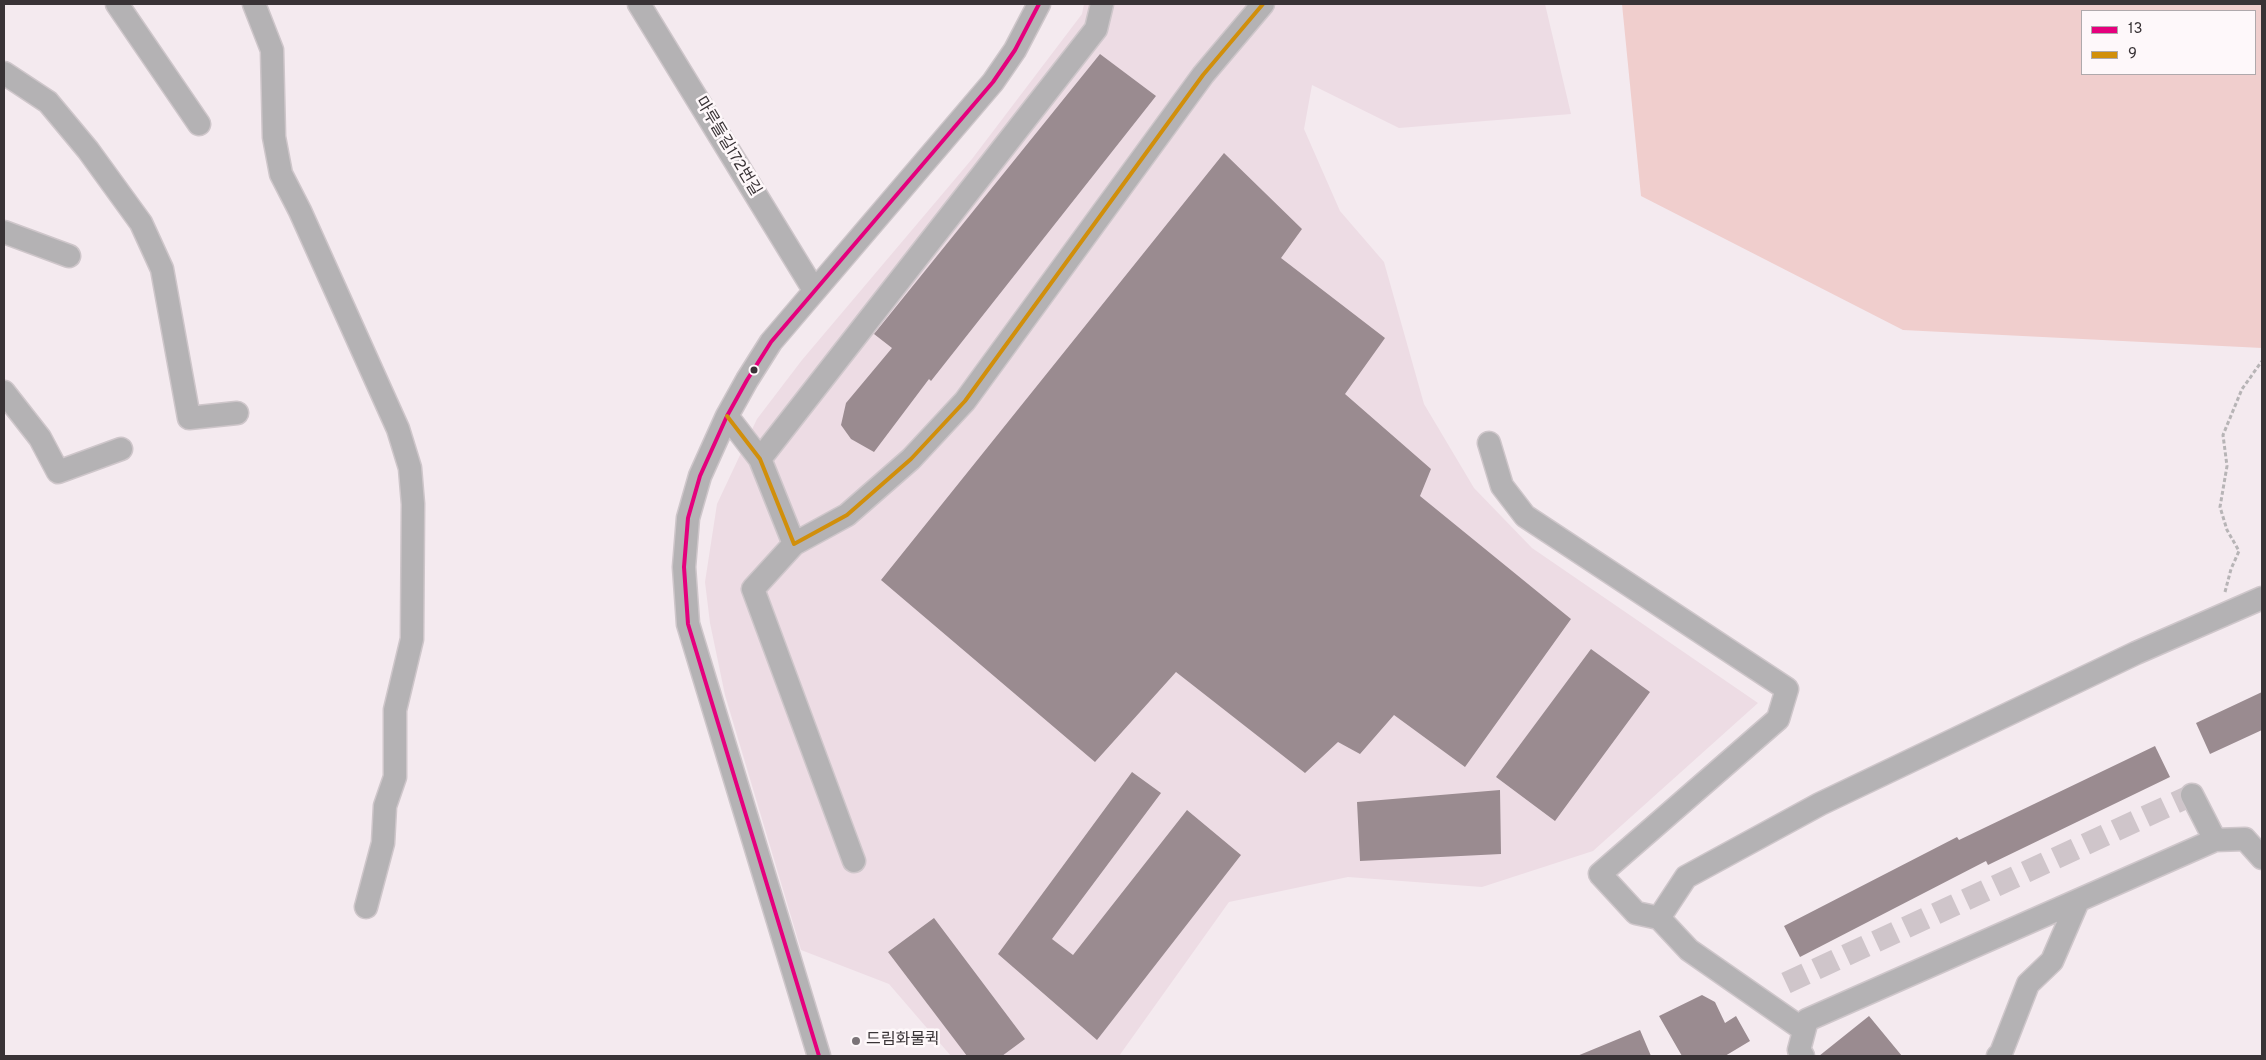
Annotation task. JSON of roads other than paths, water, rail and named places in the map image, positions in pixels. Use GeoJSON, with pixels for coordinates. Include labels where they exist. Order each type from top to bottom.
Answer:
{"type":"FeatureCollection","features":[{"type":"Feature","properties":{"kind":"street"},"geometry":{"type":"LineString","coordinates":[[117,4],[199,124]]}},
{"type":"Feature","properties":{"kind":"street"},"geometry":{"type":"LineString","coordinates":[[254,4],[272,50],[274,137],[281,174],[300,211],[398,428],[410,468],[413,504],[412,639],[395,710],[395,777],[385,806],[383,843],[366,907]]}},
{"type":"Feature","properties":{"kind":"street","name":"마루들길172번길"},"geometry":{"type":"LineString","coordinates":[[639,4],[814,290]]}},
{"type":"Feature","properties":{"kind":"street"},"geometry":{"type":"LineString","coordinates":[[819,1056],[688,624],[684,567],[688,518],[700,476],[727,416],[771,342],[993,82],[1016,50],[1039,4]]}},
{"type":"Feature","properties":{"kind":"street"},"geometry":{"type":"LineString","coordinates":[[760,459],[1096,29],[1102,4]]}},
{"type":"Feature","properties":{"kind":"street"},"geometry":{"type":"LineString","coordinates":[[854,860],[753,589],[794,544],[847,515],[911,459],[965,401],[1203,75],[1263,4]]}},
{"type":"Feature","properties":{"kind":"street"},"geometry":{"type":"LineString","coordinates":[[4,73],[48,102],[88,150],[141,223],[162,269],[189,418],[237,413]]}},
{"type":"Feature","properties":{"kind":"street"},"geometry":{"type":"LineString","coordinates":[[4,232],[69,256]]}},
{"type":"Feature","properties":{"kind":"street"},"geometry":{"type":"LineString","coordinates":[[4,392],[40,438],[58,472],[121,449]]}},
{"type":"Feature","properties":{"kind":"street"},"geometry":{"type":"LineString","coordinates":[[727,416],[760,459],[794,544]]}},
{"type":"Feature","properties":{"kind":"street"},"geometry":{"type":"LineString","coordinates":[[1489,443],[1502,486],[1525,516],[1787,689],[1778,719],[1600,874],[1636,913],[1659,918],[1689,950],[1804,1030]]}},
{"type":"Feature","properties":{"kind":"street"},"geometry":{"type":"LineString","coordinates":[[1659,918],[1686,876],[1820,804],[2136,652],[2262,598]]}},
{"type":"Feature","properties":{"kind":"street"},"geometry":{"type":"LineString","coordinates":[[2192,795],[2215,840]]}},
{"type":"Feature","properties":{"kind":"street"},"geometry":{"type":"LineString","coordinates":[[1803,1056],[1799,1050],[1807,1020],[2215,840],[2245,839],[2262,858]]}},
{"type":"Feature","properties":{"kind":"street"},"geometry":{"type":"LineString","coordinates":[[1998,1056],[2002,1053],[2028,984],[2052,961],[2078,900]]}},
{"type":"Feature","properties":{"kind":"tunnel"},"geometry":{"type":"LineString","coordinates":[[1786,983],[2192,795]]}},
{"type":"Feature","properties":{"kind":"place","name":"드림화물퀵"},"geometry":{"type":"Point","coordinates":[856,1041]}}]}
